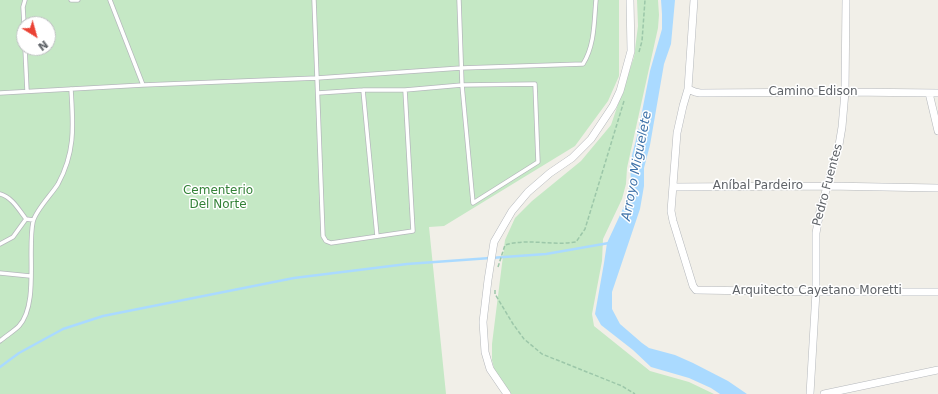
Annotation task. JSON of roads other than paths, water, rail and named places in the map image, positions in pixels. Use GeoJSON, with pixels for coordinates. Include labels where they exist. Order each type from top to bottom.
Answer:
{"type":"FeatureCollection","features":[{"type":"Feature","properties":{"kind":"street"},"geometry":{"type":"LineString","coordinates":[[507,394],[490,369],[485,352],[483,322],[494,242],[512,211],[528,192],[550,173],[572,158],[590,139],[613,106],[620,92],[631,51],[630,0]]}},
{"type":"Feature","properties":{"kind":"street"},"geometry":{"type":"LineString","coordinates":[[673,187],[677,133],[688,89],[694,0]]}},
{"type":"Feature","properties":{"kind":"street","name":"Pedro Fuentes"},"geometry":{"type":"LineString","coordinates":[[810,394],[816,292],[816,233],[820,211],[841,135],[845,92],[846,0]]}},
{"type":"Feature","properties":{"kind":"street","name":"Camino Edison"},"geometry":{"type":"LineString","coordinates":[[688,89],[700,93],[938,93]]}},
{"type":"Feature","properties":{"kind":"street"},"geometry":{"type":"LineString","coordinates":[[929,93],[938,131]]}},
{"type":"Feature","properties":{"kind":"street","name":"Aníbal Pardeiro"},"geometry":{"type":"LineString","coordinates":[[673,187],[827,186],[938,188]]}},
{"type":"Feature","properties":{"kind":"street","name":"Arquitecto Cayetano Moretti"},"geometry":{"type":"LineString","coordinates":[[673,187],[671,211],[673,222],[693,286],[696,290],[938,292]]}},
{"type":"Feature","properties":{"kind":"street"},"geometry":{"type":"LineString","coordinates":[[824,394],[938,370]]}},
{"type":"Feature","properties":{"kind":"lane"},"geometry":{"type":"LineString","coordinates":[[24,16],[23,7],[25,0]]}},
{"type":"Feature","properties":{"kind":"lane"},"geometry":{"type":"LineString","coordinates":[[71,0],[78,0]]}},
{"type":"Feature","properties":{"kind":"lane"},"geometry":{"type":"LineString","coordinates":[[110,0],[143,85]]}},
{"type":"Feature","properties":{"kind":"lane"},"geometry":{"type":"LineString","coordinates":[[314,0],[324,236],[326,241],[331,243],[413,231],[405,90]]}},
{"type":"Feature","properties":{"kind":"lane"},"geometry":{"type":"LineString","coordinates":[[318,93],[363,90],[405,90],[462,85],[535,84],[538,162],[473,203],[462,85],[459,0]]}},
{"type":"Feature","properties":{"kind":"lane"},"geometry":{"type":"LineString","coordinates":[[0,93],[143,85],[317,78],[461,68],[584,64],[592,44],[596,0]]}},
{"type":"Feature","properties":{"kind":"lane"},"geometry":{"type":"LineString","coordinates":[[25,56],[27,91]]}},
{"type":"Feature","properties":{"kind":"lane"},"geometry":{"type":"LineString","coordinates":[[0,341],[19,326],[28,307],[31,290],[30,255],[33,220],[57,185],[70,154],[74,129],[71,89]]}},
{"type":"Feature","properties":{"kind":"lane"},"geometry":{"type":"LineString","coordinates":[[363,90],[377,236]]}},
{"type":"Feature","properties":{"kind":"lane"},"geometry":{"type":"LineString","coordinates":[[0,194],[13,202],[26,219],[33,220]]}},
{"type":"Feature","properties":{"kind":"lane"},"geometry":{"type":"LineString","coordinates":[[0,244],[13,237],[26,219]]}},
{"type":"Feature","properties":{"kind":"lane"},"geometry":{"type":"LineString","coordinates":[[0,273],[30,276]]}},
{"type":"Feature","properties":{"kind":"water","name":"Arroyo Miguelete"},"geometry":{"type":"Polygon","coordinates":[[[661,0],[675,0],[671,44],[664,64],[650,145],[644,168],[644,186],[640,209],[612,292],[612,309],[620,324],[649,348],[675,355],[693,363],[728,381],[747,394],[720,394],[711,388],[689,378],[651,367],[633,350],[601,325],[595,314],[607,243],[627,200],[631,180],[630,167],[632,155],[650,71],[662,29],[661,0]]]}},
{"type":"Feature","properties":{"kind":"waterway"},"geometry":{"type":"LineString","coordinates":[[0,367],[19,353],[63,329],[103,316],[294,278],[407,264],[546,254],[609,243]]}},
{"type":"Feature","properties":{"kind":"park label","name":"Cementerio Del Norte"},"geometry":{"type":"Point","coordinates":[218,198]}}]}
